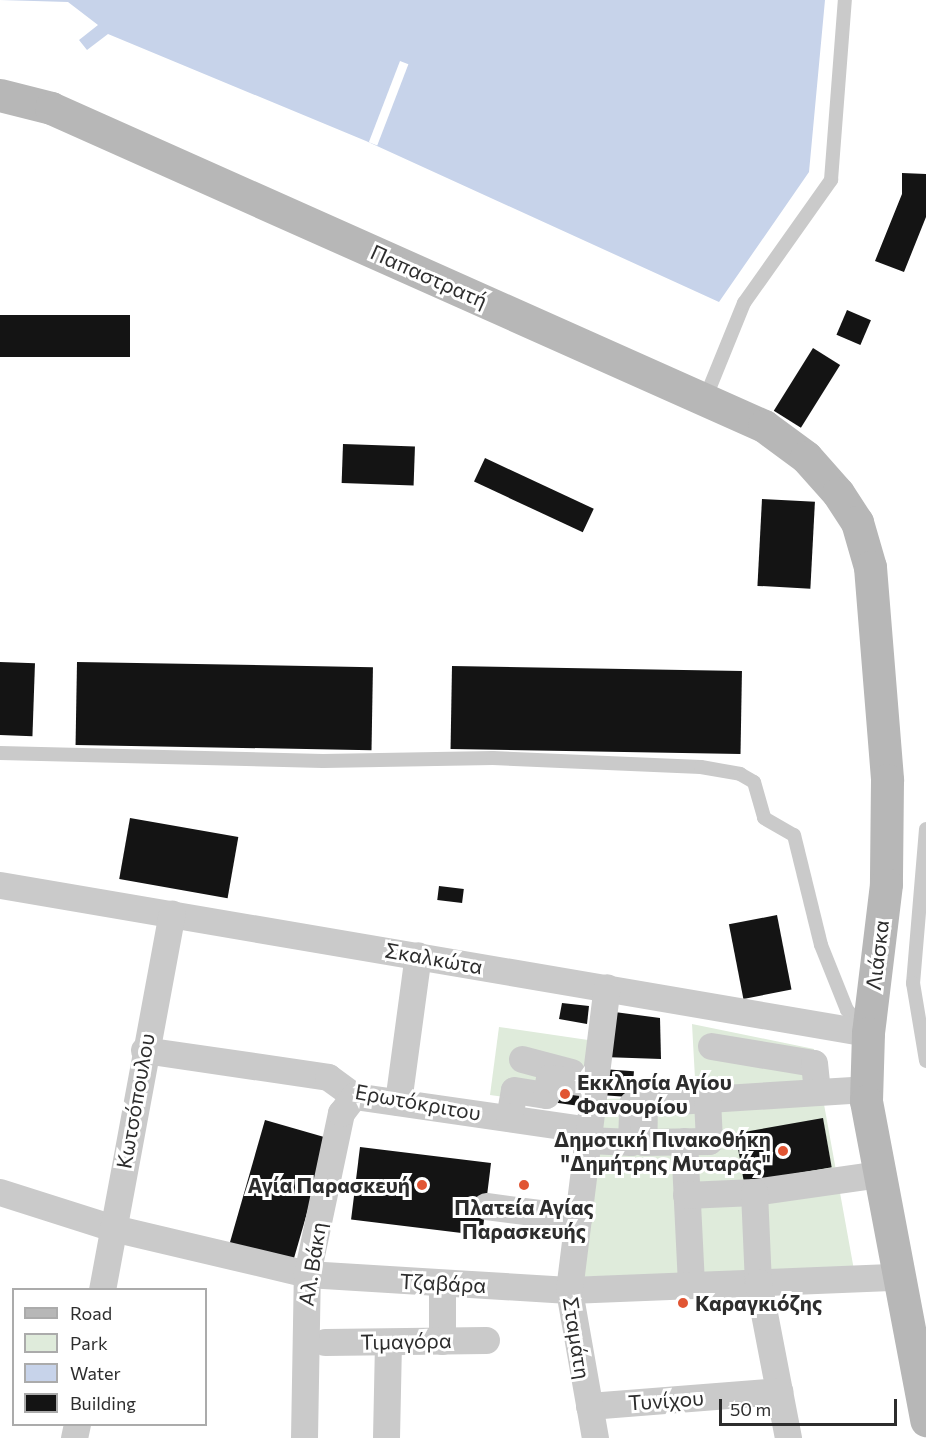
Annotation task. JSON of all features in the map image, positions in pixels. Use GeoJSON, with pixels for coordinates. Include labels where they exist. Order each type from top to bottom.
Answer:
{"type":"FeatureCollection","features":[{"type":"Feature","properties":{"kind":"street","name":"Παπαστρατή"},"geometry":{"type":"LineString","coordinates":[[0,95],[51,108],[764,426],[806,457],[838,493]]}},
{"type":"Feature","properties":{"kind":"street","name":"Λιάσκα"},"geometry":{"type":"LineString","coordinates":[[838,493],[857,522],[870,567],[887,780],[886,884],[868,1033],[865,1089],[879,1174],[906,1294],[926,1420]]}},
{"type":"Feature","properties":{"kind":"street","name":"Σκαλκώτα"},"geometry":{"type":"LineString","coordinates":[[0,885],[868,1033]]}},
{"type":"Feature","properties":{"kind":"street","name":"Κωτσόπουλου"},"geometry":{"type":"LineString","coordinates":[[102,1288],[144,1050],[172,914]]}},
{"type":"Feature","properties":{"kind":"street"},"geometry":{"type":"LineString","coordinates":[[398,1102],[418,955]]}},
{"type":"Feature","properties":{"kind":"street","name":"Σταμάτη"},"geometry":{"type":"LineString","coordinates":[[595,1438],[568,1290],[608,987]]}},
{"type":"Feature","properties":{"kind":"street"},"geometry":{"type":"LineString","coordinates":[[711,1046],[814,1063],[816,1092]]}},
{"type":"Feature","properties":{"kind":"street","name":"Ερωτόκριτου"},"geometry":{"type":"LineString","coordinates":[[144,1050],[328,1077],[354,1096],[509,1118],[631,1142],[632,1104],[644,1103]]}},
{"type":"Feature","properties":{"kind":"street"},"geometry":{"type":"LineString","coordinates":[[509,1118],[520,1061],[595,1080]]}},
{"type":"Feature","properties":{"kind":"street"},"geometry":{"type":"LineString","coordinates":[[514,1090],[546,1095],[549,1078],[595,1080]]}},
{"type":"Feature","properties":{"kind":"street"},"geometry":{"type":"LineString","coordinates":[[707,1099],[709,1141],[643,1142],[644,1103],[816,1092],[865,1089]]}},
{"type":"Feature","properties":{"kind":"street","name":"Αλ. Βάκη"},"geometry":{"type":"LineString","coordinates":[[304,1438],[307,1274],[341,1113],[354,1096]]}},
{"type":"Feature","properties":{"kind":"street"},"geometry":{"type":"LineString","coordinates":[[684,1141],[691,1285]]}},
{"type":"Feature","properties":{"kind":"street"},"geometry":{"type":"LineString","coordinates":[[686,1195],[754,1192],[879,1174]]}},
{"type":"Feature","properties":{"kind":"street","name":"Τζαβάρα"},"geometry":{"type":"LineString","coordinates":[[0,1192],[113,1228],[307,1274],[568,1290],[758,1282],[906,1294]]}},
{"type":"Feature","properties":{"kind":"street"},"geometry":{"type":"LineString","coordinates":[[754,1192],[758,1282],[788,1438]]}},
{"type":"Feature","properties":{"kind":"street"},"geometry":{"type":"LineString","coordinates":[[486,1206],[578,1218]]}},
{"type":"Feature","properties":{"kind":"street"},"geometry":{"type":"LineString","coordinates":[[442,1283],[442,1341]]}},
{"type":"Feature","properties":{"kind":"street","name":"Τιμαγόρα"},"geometry":{"type":"LineString","coordinates":[[325,1342],[486,1340]]}},
{"type":"Feature","properties":{"kind":"street"},"geometry":{"type":"LineString","coordinates":[[386,1438],[388,1342]]}},
{"type":"Feature","properties":{"kind":"street","name":"Τυνίχου"},"geometry":{"type":"LineString","coordinates":[[589,1406],[779,1391]]}},
{"type":"Feature","properties":{"kind":"lane"},"geometry":{"type":"LineString","coordinates":[[705,399],[744,303],[831,180],[845,0]]}},
{"type":"Feature","properties":{"kind":"lane"},"geometry":{"type":"LineString","coordinates":[[0,753],[323,761],[493,758],[701,767],[740,774],[754,782],[764,818],[794,835],[820,945],[847,1010],[868,1033]]}},
{"type":"Feature","properties":{"kind":"lane"},"geometry":{"type":"LineString","coordinates":[[926,829],[913,983],[926,1061]]}},
{"type":"Feature","properties":{"kind":"green space"},"geometry":{"type":"Polygon","coordinates":[[[692,1024],[814,1049],[854,1270],[581,1277],[598,1099],[696,1097],[692,1024]]]}},
{"type":"Feature","properties":{"kind":"green space"},"geometry":{"type":"Polygon","coordinates":[[[499,1027],[595,1041],[589,1086],[547,1103],[490,1095],[499,1027]]]}},
{"type":"Feature","properties":{"kind":"water"},"geometry":{"type":"Polygon","coordinates":[[[0,0],[825,0],[809,172],[719,302],[366,141],[108,34],[87,50],[79,40],[98,25],[68,2],[0,0]]]}},
{"type":"Feature","properties":{"kind":"pier"},"geometry":{"type":"Polygon","coordinates":[[[400,61],[408,64],[377,145],[369,142],[400,61]]]}},
{"type":"Feature","properties":{"kind":"building"},"geometry":{"type":"Polygon","coordinates":[[[902,173],[926,174],[926,217],[904,272],[875,261],[902,194],[902,173]]]}},
{"type":"Feature","properties":{"kind":"building"},"geometry":{"type":"Polygon","coordinates":[[[847,310],[871,320],[860,345],[836,335],[847,310]]]}},
{"type":"Feature","properties":{"kind":"building"},"geometry":{"type":"Polygon","coordinates":[[[0,315],[130,315],[130,357],[0,357],[0,315]]]}},
{"type":"Feature","properties":{"kind":"building"},"geometry":{"type":"Polygon","coordinates":[[[813,348],[840,365],[801,428],[774,411],[813,348]]]}},
{"type":"Feature","properties":{"kind":"building"},"geometry":{"type":"Polygon","coordinates":[[[343,444],[415,447],[414,485],[342,483],[343,444]]]}},
{"type":"Feature","properties":{"kind":"building"},"geometry":{"type":"Polygon","coordinates":[[[485,458],[594,509],[583,532],[474,482],[485,458]]]}},
{"type":"Feature","properties":{"kind":"building"},"geometry":{"type":"Polygon","coordinates":[[[762,499],[815,502],[810,589],[757,586],[762,499]]]}},
{"type":"Feature","properties":{"kind":"building"},"geometry":{"type":"Polygon","coordinates":[[[0,662],[35,663],[32,736],[0,735],[0,662]]]}},
{"type":"Feature","properties":{"kind":"building"},"geometry":{"type":"Polygon","coordinates":[[[77,662],[373,667],[372,750],[76,745],[77,662]]]}},
{"type":"Feature","properties":{"kind":"building"},"geometry":{"type":"Polygon","coordinates":[[[452,666],[742,671],[741,754],[451,749],[452,666]]]}},
{"type":"Feature","properties":{"kind":"building"},"geometry":{"type":"Polygon","coordinates":[[[130,818],[238,837],[228,898],[119,879],[130,818]]]}},
{"type":"Feature","properties":{"kind":"building"},"geometry":{"type":"Polygon","coordinates":[[[439,886],[464,889],[462,903],[437,900],[439,886]]]}},
{"type":"Feature","properties":{"kind":"building"},"geometry":{"type":"Polygon","coordinates":[[[777,915],[792,990],[743,999],[729,924],[777,915]]]}},
{"type":"Feature","properties":{"kind":"building"},"geometry":{"type":"Polygon","coordinates":[[[562,1003],[589,1006],[587,1024],[559,1019],[562,1003]]]}},
{"type":"Feature","properties":{"kind":"building"},"geometry":{"type":"Polygon","coordinates":[[[607,1011],[660,1018],[661,1059],[603,1057],[607,1011]]]}},
{"type":"Feature","properties":{"kind":"building"},"geometry":{"type":"Polygon","coordinates":[[[602,1069],[634,1071],[632,1097],[600,1095],[602,1069]]]}},
{"type":"Feature","properties":{"kind":"building","name":"Εκκλησία Αγίου Φανουρίου"},"geometry":{"type":"Polygon","coordinates":[[[552,1082],[581,1086],[578,1106],[549,1102],[552,1082]]]}},
{"type":"Feature","properties":{"kind":"building","name":"Δημοτική Πινακοθήκη \"Δημήτρης Μυταράς\""},"geometry":{"type":"Polygon","coordinates":[[[823,1118],[832,1167],[744,1183],[735,1133],[823,1118]]]}},
{"type":"Feature","properties":{"kind":"building"},"geometry":{"type":"Polygon","coordinates":[[[265,1120],[328,1138],[292,1264],[229,1246],[265,1120]]]}},
{"type":"Feature","properties":{"kind":"building","name":"Αγία Παρασκευή"},"geometry":{"type":"Polygon","coordinates":[[[360,1147],[491,1163],[482,1236],[351,1219],[360,1147]]]}},
{"type":"Feature","properties":{"kind":"place","name":"Εκκλησία Αγίου Φανουρίου"},"geometry":{"type":"Point","coordinates":[565,1094]}},
{"type":"Feature","properties":{"kind":"place","name":"Δημοτική Πινακοθήκη \"Δημήτρης Μυταράς\""},"geometry":{"type":"Point","coordinates":[783,1151]}},
{"type":"Feature","properties":{"kind":"place","name":"Αγία Παρασκευή"},"geometry":{"type":"Point","coordinates":[422,1185]}},
{"type":"Feature","properties":{"kind":"place","name":"Πλατεία Αγίας Παρασκευής"},"geometry":{"type":"Point","coordinates":[524,1185]}},
{"type":"Feature","properties":{"kind":"place","name":"Καραγκιόζης"},"geometry":{"type":"Point","coordinates":[683,1303]}}]}
